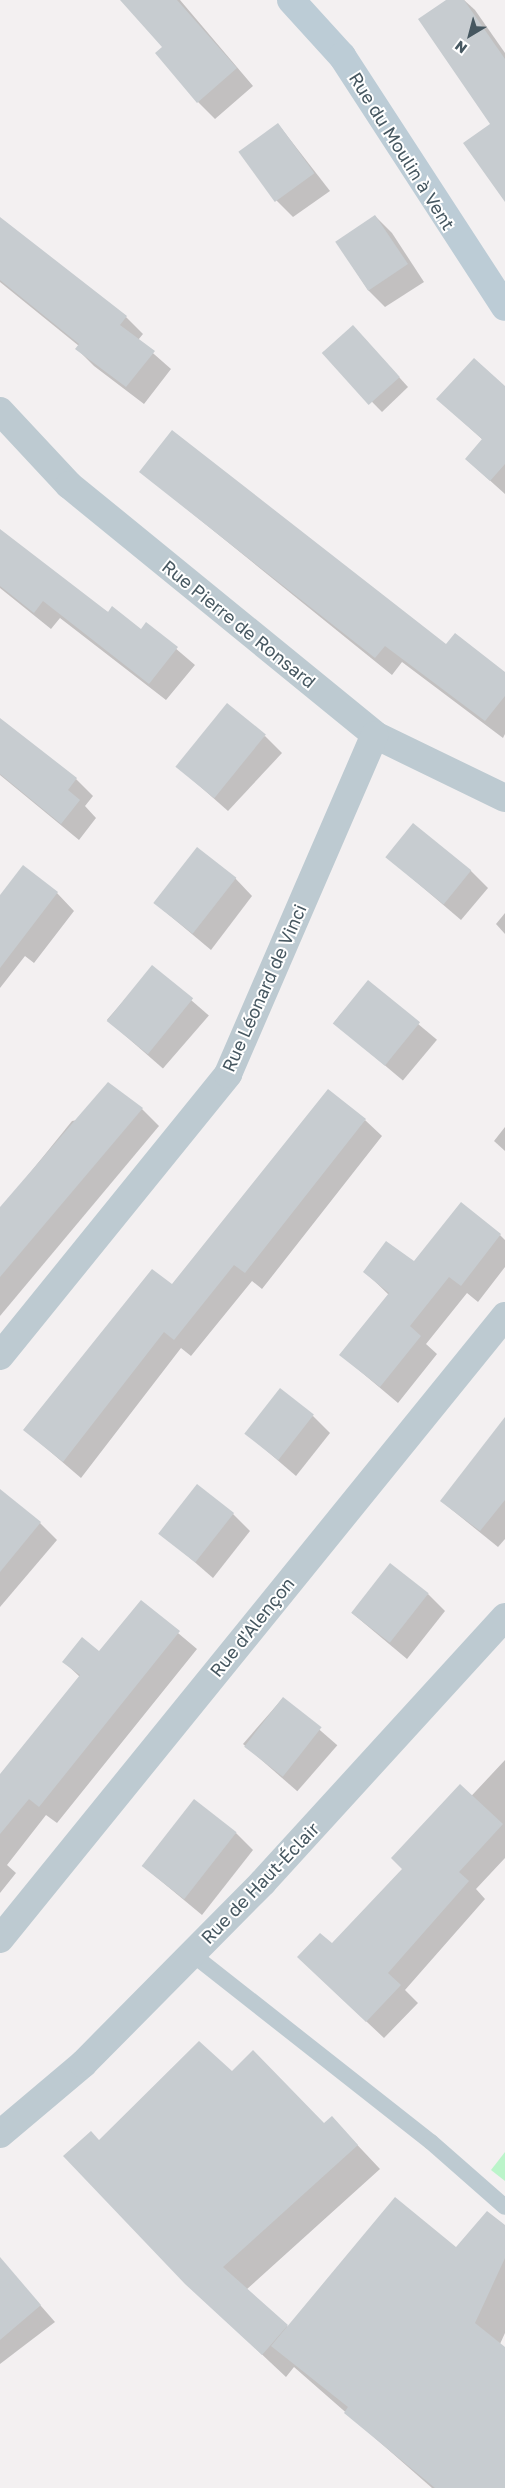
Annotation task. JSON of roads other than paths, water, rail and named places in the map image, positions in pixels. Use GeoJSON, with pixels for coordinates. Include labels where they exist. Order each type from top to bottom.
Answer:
{"type":"FeatureCollection","features":[{"type":"Feature","properties":{"kind":"street","name":"Rue du Moulin à Vent"},"geometry":{"type":"LineString","coordinates":[[292,0],[342,56],[505,307]]}},
{"type":"Feature","properties":{"kind":"street","name":"Rue Pierre de Ronsard"},"geometry":{"type":"LineString","coordinates":[[0,411],[69,485],[375,735],[505,798]]}},
{"type":"Feature","properties":{"kind":"street","name":"Rue Léonard de Vinci"},"geometry":{"type":"LineString","coordinates":[[0,1356],[228,1074],[375,735]]}},
{"type":"Feature","properties":{"kind":"street","name":"Rue d'Alençon"},"geometry":{"type":"LineString","coordinates":[[0,1939],[505,1316]]}},
{"type":"Feature","properties":{"kind":"street","name":"Rue de Haut-Éclair"},"geometry":{"type":"LineString","coordinates":[[0,2134],[83,2064],[192,1954],[505,1617]]}},
{"type":"Feature","properties":{"kind":"lane"},"geometry":{"type":"LineString","coordinates":[[192,1954],[431,2142],[505,2207]]}}]}
